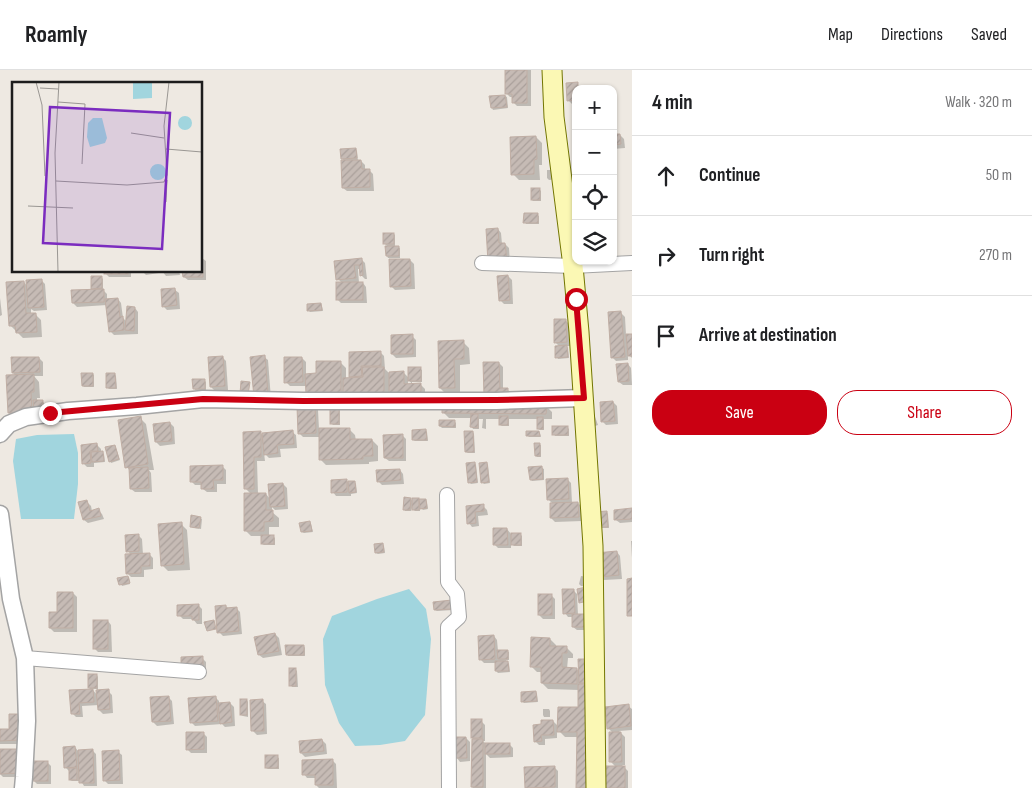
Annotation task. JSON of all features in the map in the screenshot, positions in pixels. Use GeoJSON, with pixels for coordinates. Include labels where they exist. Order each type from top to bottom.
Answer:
{"type":"FeatureCollection","features":[{"type":"Feature","properties":{"kind":"main road"},"geometry":{"type":"LineString","coordinates":[[552,70],[554,117],[573,266],[584,398],[593,546],[596,788]]}},
{"type":"Feature","properties":{"kind":"street"},"geometry":{"type":"LineString","coordinates":[[482,263],[573,266],[632,263]]}},
{"type":"Feature","properties":{"kind":"street"},"geometry":{"type":"LineString","coordinates":[[0,434],[8,424],[26,417],[78,410],[203,399],[303,401],[584,398]]}},
{"type":"Feature","properties":{"kind":"street"},"geometry":{"type":"LineString","coordinates":[[447,494],[448,582],[457,594],[459,617],[448,627],[450,788]]}},
{"type":"Feature","properties":{"kind":"street"},"geometry":{"type":"LineString","coordinates":[[0,514],[11,599],[25,658],[26,721],[23,788]]}},
{"type":"Feature","properties":{"kind":"street"},"geometry":{"type":"LineString","coordinates":[[25,658],[198,672]]}},
{"type":"Feature","properties":{"kind":"water"},"geometry":{"type":"Polygon","coordinates":[[[74,434],[78,453],[78,484],[74,519],[21,519],[13,461],[16,439],[37,435],[74,434]]]}},
{"type":"Feature","properties":{"kind":"water"},"geometry":{"type":"Polygon","coordinates":[[[409,589],[426,609],[431,639],[425,715],[405,741],[355,746],[339,723],[325,685],[323,639],[332,616],[409,589]]]}},
{"type":"Feature","properties":{"kind":"building"},"geometry":{"type":"Polygon","coordinates":[[[505,70],[527,70],[527,103],[512,103],[512,94],[505,94],[505,70]]]}},
{"type":"Feature","properties":{"kind":"building"},"geometry":{"type":"Polygon","coordinates":[[[578,82],[578,85],[572,85],[572,100],[567,101],[566,83],[578,82]]]}},
{"type":"Feature","properties":{"kind":"building"},"geometry":{"type":"Polygon","coordinates":[[[505,95],[507,107],[491,108],[489,96],[505,95]]]}},
{"type":"Feature","properties":{"kind":"building"},"geometry":{"type":"Polygon","coordinates":[[[617,134],[620,134],[621,144],[617,144],[617,134]]]}},
{"type":"Feature","properties":{"kind":"building"},"geometry":{"type":"Polygon","coordinates":[[[536,136],[537,159],[534,160],[534,174],[511,175],[510,137],[536,136]]]}},
{"type":"Feature","properties":{"kind":"building"},"geometry":{"type":"Polygon","coordinates":[[[356,148],[357,158],[341,159],[340,149],[356,148]]]}},
{"type":"Feature","properties":{"kind":"building"},"geometry":{"type":"Polygon","coordinates":[[[341,160],[361,160],[362,169],[370,169],[370,187],[342,188],[341,160]]]}},
{"type":"Feature","properties":{"kind":"building"},"geometry":{"type":"Polygon","coordinates":[[[531,188],[540,188],[540,200],[531,200],[531,188]]]}},
{"type":"Feature","properties":{"kind":"building"},"geometry":{"type":"Polygon","coordinates":[[[524,213],[538,213],[538,223],[523,223],[524,213]]]}},
{"type":"Feature","properties":{"kind":"building"},"geometry":{"type":"Polygon","coordinates":[[[498,228],[499,243],[505,243],[507,261],[488,262],[486,229],[498,228]]]}},
{"type":"Feature","properties":{"kind":"building"},"geometry":{"type":"Polygon","coordinates":[[[383,233],[394,233],[394,244],[383,244],[383,233]]]}},
{"type":"Feature","properties":{"kind":"building"},"geometry":{"type":"Polygon","coordinates":[[[385,246],[399,246],[399,256],[386,256],[385,246]]]}},
{"type":"Feature","properties":{"kind":"building"},"geometry":{"type":"Polygon","coordinates":[[[202,256],[203,277],[183,277],[182,272],[202,272],[202,256]]]}},
{"type":"Feature","properties":{"kind":"building"},"geometry":{"type":"Polygon","coordinates":[[[362,258],[363,275],[360,276],[359,265],[354,265],[356,278],[336,280],[334,261],[362,258]]]}},
{"type":"Feature","properties":{"kind":"building"},"geometry":{"type":"Polygon","coordinates":[[[389,259],[410,259],[411,286],[390,287],[389,259]]]}},
{"type":"Feature","properties":{"kind":"building"},"geometry":{"type":"Polygon","coordinates":[[[104,272],[128,272],[128,274],[104,274],[104,272]]]}},
{"type":"Feature","properties":{"kind":"building"},"geometry":{"type":"Polygon","coordinates":[[[508,275],[510,300],[499,301],[497,276],[508,275]]]}},
{"type":"Feature","properties":{"kind":"building"},"geometry":{"type":"Polygon","coordinates":[[[91,276],[102,276],[102,288],[91,289],[91,276]]]}},
{"type":"Feature","properties":{"kind":"building"},"geometry":{"type":"Polygon","coordinates":[[[42,279],[44,307],[28,308],[26,280],[42,279]]]}},
{"type":"Feature","properties":{"kind":"building"},"geometry":{"type":"Polygon","coordinates":[[[24,281],[26,313],[36,313],[37,332],[16,333],[15,326],[9,326],[6,282],[24,281]]]}},
{"type":"Feature","properties":{"kind":"building"},"geometry":{"type":"Polygon","coordinates":[[[336,282],[363,282],[363,300],[336,300],[336,282]]]}},
{"type":"Feature","properties":{"kind":"building"},"geometry":{"type":"Polygon","coordinates":[[[175,288],[177,305],[162,307],[161,289],[175,288]]]}},
{"type":"Feature","properties":{"kind":"building"},"geometry":{"type":"Polygon","coordinates":[[[104,289],[104,302],[72,303],[71,290],[104,289]]]}},
{"type":"Feature","properties":{"kind":"building"},"geometry":{"type":"Polygon","coordinates":[[[118,298],[120,317],[123,316],[124,330],[109,332],[105,299],[118,298]]]}},
{"type":"Feature","properties":{"kind":"building"},"geometry":{"type":"Polygon","coordinates":[[[321,303],[322,310],[307,311],[307,304],[321,303]]]}},
{"type":"Feature","properties":{"kind":"building"},"geometry":{"type":"Polygon","coordinates":[[[127,306],[135,307],[134,331],[125,330],[127,306]]]}},
{"type":"Feature","properties":{"kind":"building"},"geometry":{"type":"Polygon","coordinates":[[[621,311],[625,357],[611,358],[608,312],[621,311]]]}},
{"type":"Feature","properties":{"kind":"building"},"geometry":{"type":"Polygon","coordinates":[[[554,319],[566,319],[567,342],[554,343],[554,319]]]}},
{"type":"Feature","properties":{"kind":"building"},"geometry":{"type":"Polygon","coordinates":[[[413,334],[413,354],[391,354],[391,335],[413,334]]]}},
{"type":"Feature","properties":{"kind":"building"},"geometry":{"type":"Polygon","coordinates":[[[626,334],[632,334],[632,356],[628,356],[626,334]]]}},
{"type":"Feature","properties":{"kind":"building"},"geometry":{"type":"Polygon","coordinates":[[[464,340],[464,359],[454,359],[455,388],[439,388],[438,341],[464,340]]]}},
{"type":"Feature","properties":{"kind":"building"},"geometry":{"type":"Polygon","coordinates":[[[567,345],[568,357],[555,358],[555,346],[567,345]]]}},
{"type":"Feature","properties":{"kind":"building"},"geometry":{"type":"Polygon","coordinates":[[[381,351],[381,366],[361,366],[362,376],[349,377],[349,352],[381,351]]]}},
{"type":"Feature","properties":{"kind":"building"},"geometry":{"type":"Polygon","coordinates":[[[265,355],[268,395],[254,397],[250,357],[265,355]]]}},
{"type":"Feature","properties":{"kind":"building"},"geometry":{"type":"Polygon","coordinates":[[[223,356],[225,386],[210,387],[208,357],[223,356]]]}},
{"type":"Feature","properties":{"kind":"building"},"geometry":{"type":"Polygon","coordinates":[[[11,357],[39,357],[40,372],[12,373],[11,357]]]}},
{"type":"Feature","properties":{"kind":"building"},"geometry":{"type":"Polygon","coordinates":[[[284,357],[302,357],[303,382],[284,383],[284,357]]]}},
{"type":"Feature","properties":{"kind":"building"},"geometry":{"type":"Polygon","coordinates":[[[316,361],[341,361],[341,394],[306,394],[305,374],[316,373],[316,361]]]}},
{"type":"Feature","properties":{"kind":"building"},"geometry":{"type":"Polygon","coordinates":[[[483,362],[499,362],[500,388],[508,388],[508,395],[484,396],[483,362]]]}},
{"type":"Feature","properties":{"kind":"building"},"geometry":{"type":"Polygon","coordinates":[[[628,363],[629,381],[618,382],[616,364],[628,363]]]}},
{"type":"Feature","properties":{"kind":"building"},"geometry":{"type":"Polygon","coordinates":[[[362,367],[384,367],[384,395],[343,395],[343,378],[363,377],[362,367]]]}},
{"type":"Feature","properties":{"kind":"building"},"geometry":{"type":"Polygon","coordinates":[[[408,367],[421,367],[421,381],[408,381],[408,367]]]}},
{"type":"Feature","properties":{"kind":"building"},"geometry":{"type":"Polygon","coordinates":[[[404,371],[404,384],[421,383],[421,397],[389,397],[389,372],[404,371]]]}},
{"type":"Feature","properties":{"kind":"building"},"geometry":{"type":"Polygon","coordinates":[[[81,373],[93,373],[93,386],[82,386],[81,373]]]}},
{"type":"Feature","properties":{"kind":"building"},"geometry":{"type":"Polygon","coordinates":[[[106,373],[115,373],[116,388],[106,388],[106,373]]]}},
{"type":"Feature","properties":{"kind":"building"},"geometry":{"type":"Polygon","coordinates":[[[34,374],[34,392],[31,392],[32,413],[8,413],[6,375],[34,374]]]}},
{"type":"Feature","properties":{"kind":"building"},"geometry":{"type":"Polygon","coordinates":[[[192,379],[205,379],[205,389],[193,389],[192,379]]]}},
{"type":"Feature","properties":{"kind":"building"},"geometry":{"type":"Polygon","coordinates":[[[241,381],[250,382],[248,395],[240,394],[241,381]]]}},
{"type":"Feature","properties":{"kind":"building"},"geometry":{"type":"Polygon","coordinates":[[[33,400],[43,400],[43,410],[34,410],[33,400]]]}},
{"type":"Feature","properties":{"kind":"building"},"geometry":{"type":"Polygon","coordinates":[[[613,401],[615,421],[601,422],[600,402],[613,401]]]}},
{"type":"Feature","properties":{"kind":"building"},"geometry":{"type":"Polygon","coordinates":[[[330,404],[339,404],[339,424],[330,424],[330,404]]]}},
{"type":"Feature","properties":{"kind":"building"},"geometry":{"type":"Polygon","coordinates":[[[442,404],[547,405],[546,414],[442,413],[442,404]]]}},
{"type":"Feature","properties":{"kind":"building"},"geometry":{"type":"Polygon","coordinates":[[[315,405],[316,433],[298,434],[297,406],[315,405]]]}},
{"type":"Feature","properties":{"kind":"building"},"geometry":{"type":"Polygon","coordinates":[[[471,414],[478,414],[478,428],[470,427],[471,414]]]}},
{"type":"Feature","properties":{"kind":"building"},"geometry":{"type":"Polygon","coordinates":[[[141,416],[148,464],[125,468],[118,420],[141,416]]]}},
{"type":"Feature","properties":{"kind":"building"},"geometry":{"type":"Polygon","coordinates":[[[499,416],[508,416],[508,425],[499,425],[499,416]]]}},
{"type":"Feature","properties":{"kind":"building"},"geometry":{"type":"Polygon","coordinates":[[[537,417],[543,417],[543,429],[537,429],[537,417]]]}},
{"type":"Feature","properties":{"kind":"building"},"geometry":{"type":"Polygon","coordinates":[[[439,420],[455,420],[455,427],[439,426],[439,420]]]}},
{"type":"Feature","properties":{"kind":"building"},"geometry":{"type":"Polygon","coordinates":[[[170,422],[172,441],[155,442],[153,424],[170,422]]]}},
{"type":"Feature","properties":{"kind":"building"},"geometry":{"type":"Polygon","coordinates":[[[552,426],[568,426],[568,435],[552,435],[552,426]]]}},
{"type":"Feature","properties":{"kind":"building"},"geometry":{"type":"Polygon","coordinates":[[[319,428],[350,428],[350,439],[372,439],[373,456],[363,456],[363,459],[319,460],[319,428]]]}},
{"type":"Feature","properties":{"kind":"building"},"geometry":{"type":"Polygon","coordinates":[[[426,429],[427,440],[412,440],[412,430],[426,429]]]}},
{"type":"Feature","properties":{"kind":"building"},"geometry":{"type":"Polygon","coordinates":[[[293,430],[294,444],[277,445],[278,453],[264,455],[262,433],[293,430]]]}},
{"type":"Feature","properties":{"kind":"building"},"geometry":{"type":"Polygon","coordinates":[[[261,431],[261,457],[254,457],[254,489],[244,489],[243,432],[261,431]]]}},
{"type":"Feature","properties":{"kind":"building"},"geometry":{"type":"Polygon","coordinates":[[[464,431],[473,431],[474,452],[465,452],[464,431]]]}},
{"type":"Feature","properties":{"kind":"building"},"geometry":{"type":"Polygon","coordinates":[[[526,431],[539,431],[540,436],[526,436],[526,431]]]}},
{"type":"Feature","properties":{"kind":"building"},"geometry":{"type":"Polygon","coordinates":[[[403,434],[403,458],[384,458],[383,435],[403,434]]]}},
{"type":"Feature","properties":{"kind":"building"},"geometry":{"type":"Polygon","coordinates":[[[97,443],[98,451],[90,451],[91,463],[82,464],[81,445],[97,443]]]}},
{"type":"Feature","properties":{"kind":"building"},"geometry":{"type":"Polygon","coordinates":[[[534,443],[540,443],[540,456],[535,456],[534,443]]]}},
{"type":"Feature","properties":{"kind":"building"},"geometry":{"type":"Polygon","coordinates":[[[115,445],[119,459],[109,462],[105,447],[115,445]]]}},
{"type":"Feature","properties":{"kind":"building"},"geometry":{"type":"Polygon","coordinates":[[[103,451],[104,461],[92,462],[91,452],[103,451]]]}},
{"type":"Feature","properties":{"kind":"building"},"geometry":{"type":"Polygon","coordinates":[[[475,462],[477,482],[468,483],[466,463],[475,462]]]}},
{"type":"Feature","properties":{"kind":"building"},"geometry":{"type":"Polygon","coordinates":[[[487,462],[489,482],[481,483],[479,463],[487,462]]]}},
{"type":"Feature","properties":{"kind":"building"},"geometry":{"type":"Polygon","coordinates":[[[223,465],[223,480],[213,480],[214,489],[201,489],[201,482],[190,482],[190,466],[223,465]]]}},
{"type":"Feature","properties":{"kind":"building"},"geometry":{"type":"Polygon","coordinates":[[[542,466],[543,479],[530,480],[528,467],[542,466]]]}},
{"type":"Feature","properties":{"kind":"building"},"geometry":{"type":"Polygon","coordinates":[[[148,467],[149,488],[130,489],[129,468],[148,467]]]}},
{"type":"Feature","properties":{"kind":"building"},"geometry":{"type":"Polygon","coordinates":[[[400,469],[401,480],[377,482],[376,470],[400,469]]]}},
{"type":"Feature","properties":{"kind":"building"},"geometry":{"type":"Polygon","coordinates":[[[568,478],[569,499],[547,500],[546,479],[568,478]]]}},
{"type":"Feature","properties":{"kind":"building"},"geometry":{"type":"Polygon","coordinates":[[[347,479],[347,492],[331,493],[331,480],[347,479]]]}},
{"type":"Feature","properties":{"kind":"building"},"geometry":{"type":"Polygon","coordinates":[[[348,481],[355,481],[356,492],[349,493],[348,481]]]}},
{"type":"Feature","properties":{"kind":"building"},"geometry":{"type":"Polygon","coordinates":[[[283,483],[285,506],[270,507],[268,484],[283,483]]]}},
{"type":"Feature","properties":{"kind":"building"},"geometry":{"type":"Polygon","coordinates":[[[244,493],[266,493],[266,510],[273,510],[273,521],[264,522],[264,531],[244,531],[244,493]]]}},
{"type":"Feature","properties":{"kind":"building"},"geometry":{"type":"Polygon","coordinates":[[[404,497],[411,498],[410,510],[403,510],[404,497]]]}},
{"type":"Feature","properties":{"kind":"building"},"geometry":{"type":"Polygon","coordinates":[[[412,498],[419,498],[419,510],[412,510],[412,498]]]}},
{"type":"Feature","properties":{"kind":"building"},"geometry":{"type":"Polygon","coordinates":[[[419,499],[426,499],[427,508],[420,509],[419,499]]]}},
{"type":"Feature","properties":{"kind":"building"},"geometry":{"type":"Polygon","coordinates":[[[87,500],[90,511],[99,508],[101,516],[83,520],[78,502],[87,500]]]}},
{"type":"Feature","properties":{"kind":"building"},"geometry":{"type":"Polygon","coordinates":[[[578,502],[579,517],[550,518],[550,503],[578,502]]]}},
{"type":"Feature","properties":{"kind":"building"},"geometry":{"type":"Polygon","coordinates":[[[484,504],[484,511],[475,512],[476,523],[467,524],[466,506],[484,504]]]}},
{"type":"Feature","properties":{"kind":"building"},"geometry":{"type":"Polygon","coordinates":[[[632,508],[632,519],[614,520],[614,510],[632,508]]]}},
{"type":"Feature","properties":{"kind":"building"},"geometry":{"type":"Polygon","coordinates":[[[607,511],[608,527],[596,527],[595,512],[607,511]]]}},
{"type":"Feature","properties":{"kind":"building"},"geometry":{"type":"Polygon","coordinates":[[[191,515],[201,517],[199,528],[190,527],[191,515]]]}},
{"type":"Feature","properties":{"kind":"building"},"geometry":{"type":"Polygon","coordinates":[[[310,521],[312,531],[301,532],[299,523],[310,521]]]}},
{"type":"Feature","properties":{"kind":"building"},"geometry":{"type":"Polygon","coordinates":[[[182,522],[184,564],[161,566],[158,524],[182,522]]]}},
{"type":"Feature","properties":{"kind":"building"},"geometry":{"type":"Polygon","coordinates":[[[493,528],[507,528],[508,545],[493,545],[493,528]]]}},
{"type":"Feature","properties":{"kind":"building"},"geometry":{"type":"Polygon","coordinates":[[[511,533],[521,533],[521,545],[511,545],[511,533]]]}},
{"type":"Feature","properties":{"kind":"building"},"geometry":{"type":"Polygon","coordinates":[[[139,534],[139,551],[126,552],[125,535],[139,534]]]}},
{"type":"Feature","properties":{"kind":"building"},"geometry":{"type":"Polygon","coordinates":[[[261,535],[274,535],[274,544],[261,544],[261,535]]]}},
{"type":"Feature","properties":{"kind":"building"},"geometry":{"type":"Polygon","coordinates":[[[383,543],[384,552],[375,553],[374,544],[383,543]]]}},
{"type":"Feature","properties":{"kind":"building"},"geometry":{"type":"Polygon","coordinates":[[[617,551],[619,575],[599,577],[596,553],[617,551]]]}},
{"type":"Feature","properties":{"kind":"building"},"geometry":{"type":"Polygon","coordinates":[[[150,553],[150,566],[141,566],[141,573],[126,574],[125,554],[150,553]]]}},
{"type":"Feature","properties":{"kind":"building"},"geometry":{"type":"Polygon","coordinates":[[[128,576],[130,583],[119,585],[117,578],[128,576]]]}},
{"type":"Feature","properties":{"kind":"building"},"geometry":{"type":"Polygon","coordinates":[[[632,578],[632,616],[627,616],[627,579],[632,578]]]}},
{"type":"Feature","properties":{"kind":"building"},"geometry":{"type":"Polygon","coordinates":[[[586,587],[588,601],[579,603],[577,589],[586,587]]]}},
{"type":"Feature","properties":{"kind":"building"},"geometry":{"type":"Polygon","coordinates":[[[562,589],[574,589],[575,613],[563,614],[562,589]]]}},
{"type":"Feature","properties":{"kind":"building"},"geometry":{"type":"Polygon","coordinates":[[[57,592],[73,592],[73,628],[49,628],[49,612],[57,612],[57,592]]]}},
{"type":"Feature","properties":{"kind":"building"},"geometry":{"type":"Polygon","coordinates":[[[538,594],[552,594],[552,615],[538,615],[538,594]]]}},
{"type":"Feature","properties":{"kind":"building"},"geometry":{"type":"Polygon","coordinates":[[[452,600],[452,609],[434,610],[433,602],[452,600]]]}},
{"type":"Feature","properties":{"kind":"building"},"geometry":{"type":"Polygon","coordinates":[[[199,604],[199,620],[192,620],[192,616],[177,616],[177,605],[199,604]]]}},
{"type":"Feature","properties":{"kind":"building"},"geometry":{"type":"Polygon","coordinates":[[[226,605],[226,608],[237,607],[239,631],[217,633],[215,606],[226,605]]]}},
{"type":"Feature","properties":{"kind":"building"},"geometry":{"type":"Polygon","coordinates":[[[572,614],[590,614],[591,627],[572,627],[572,614]]]}},
{"type":"Feature","properties":{"kind":"building"},"geometry":{"type":"Polygon","coordinates":[[[93,620],[108,620],[108,649],[93,649],[93,620]]]}},
{"type":"Feature","properties":{"kind":"building"},"geometry":{"type":"Polygon","coordinates":[[[214,620],[216,629],[207,631],[204,622],[214,620]]]}},
{"type":"Feature","properties":{"kind":"building"},"geometry":{"type":"Polygon","coordinates":[[[275,633],[279,651],[258,655],[254,637],[275,633]]]}},
{"type":"Feature","properties":{"kind":"building"},"geometry":{"type":"Polygon","coordinates":[[[494,635],[495,659],[479,660],[478,636],[494,635]]]}},
{"type":"Feature","properties":{"kind":"building"},"geometry":{"type":"Polygon","coordinates":[[[531,637],[550,638],[550,646],[567,646],[567,653],[562,653],[562,667],[577,668],[577,684],[541,683],[541,667],[530,667],[531,637]]]}},
{"type":"Feature","properties":{"kind":"building"},"geometry":{"type":"Polygon","coordinates":[[[285,645],[304,645],[304,655],[286,655],[285,645]]]}},
{"type":"Feature","properties":{"kind":"building"},"geometry":{"type":"Polygon","coordinates":[[[497,650],[508,650],[508,659],[498,659],[497,650]]]}},
{"type":"Feature","properties":{"kind":"building"},"geometry":{"type":"Polygon","coordinates":[[[203,656],[203,666],[181,667],[181,657],[203,656]]]}},
{"type":"Feature","properties":{"kind":"building"},"geometry":{"type":"Polygon","coordinates":[[[578,659],[594,659],[594,683],[579,683],[578,659]]]}},
{"type":"Feature","properties":{"kind":"building"},"geometry":{"type":"Polygon","coordinates":[[[495,661],[508,661],[509,671],[495,671],[495,661]]]}},
{"type":"Feature","properties":{"kind":"building"},"geometry":{"type":"Polygon","coordinates":[[[289,668],[296,668],[296,686],[289,686],[289,668]]]}},
{"type":"Feature","properties":{"kind":"building"},"geometry":{"type":"Polygon","coordinates":[[[88,674],[97,674],[97,688],[88,688],[88,674]]]}},
{"type":"Feature","properties":{"kind":"building"},"geometry":{"type":"Polygon","coordinates":[[[578,684],[594,684],[593,788],[576,788],[577,732],[557,732],[558,707],[578,707],[578,684]]]}},
{"type":"Feature","properties":{"kind":"building"},"geometry":{"type":"Polygon","coordinates":[[[93,689],[94,702],[79,703],[80,714],[71,714],[69,690],[93,689]]]}},
{"type":"Feature","properties":{"kind":"building"},"geometry":{"type":"Polygon","coordinates":[[[109,689],[110,709],[98,710],[96,690],[109,689]]]}},
{"type":"Feature","properties":{"kind":"building"},"geometry":{"type":"Polygon","coordinates":[[[536,691],[537,701],[521,702],[521,692],[536,691]]]}},
{"type":"Feature","properties":{"kind":"building"},"geometry":{"type":"Polygon","coordinates":[[[169,696],[171,721],[152,722],[150,697],[169,696]]]}},
{"type":"Feature","properties":{"kind":"building"},"geometry":{"type":"Polygon","coordinates":[[[216,696],[218,721],[190,723],[188,698],[216,696]]]}},
{"type":"Feature","properties":{"kind":"building"},"geometry":{"type":"Polygon","coordinates":[[[240,699],[247,699],[247,715],[240,715],[240,699]]]}},
{"type":"Feature","properties":{"kind":"building"},"geometry":{"type":"Polygon","coordinates":[[[263,699],[264,731],[251,731],[250,700],[263,699]]]}},
{"type":"Feature","properties":{"kind":"building"},"geometry":{"type":"Polygon","coordinates":[[[230,702],[232,722],[220,724],[218,703],[230,702]]]}},
{"type":"Feature","properties":{"kind":"building"},"geometry":{"type":"Polygon","coordinates":[[[629,704],[631,726],[607,729],[605,707],[629,704]]]}},
{"type":"Feature","properties":{"kind":"building"},"geometry":{"type":"Polygon","coordinates":[[[9,714],[19,714],[20,740],[0,741],[0,729],[9,729],[9,714]]]}},
{"type":"Feature","properties":{"kind":"building"},"geometry":{"type":"Polygon","coordinates":[[[471,719],[482,719],[482,738],[471,738],[471,719]]]}},
{"type":"Feature","properties":{"kind":"building"},"geometry":{"type":"Polygon","coordinates":[[[541,720],[553,720],[554,735],[541,735],[542,741],[534,742],[533,725],[541,724],[541,720]]]}},
{"type":"Feature","properties":{"kind":"building"},"geometry":{"type":"Polygon","coordinates":[[[186,732],[204,732],[204,749],[186,750],[186,732]]]}},
{"type":"Feature","properties":{"kind":"building"},"geometry":{"type":"Polygon","coordinates":[[[609,732],[621,732],[622,762],[609,762],[609,732]]]}},
{"type":"Feature","properties":{"kind":"building"},"geometry":{"type":"Polygon","coordinates":[[[455,737],[466,737],[467,758],[455,758],[455,737]]]}},
{"type":"Feature","properties":{"kind":"building"},"geometry":{"type":"Polygon","coordinates":[[[322,739],[324,751],[300,753],[299,741],[322,739]]]}},
{"type":"Feature","properties":{"kind":"building"},"geometry":{"type":"Polygon","coordinates":[[[472,739],[483,739],[483,787],[471,787],[472,739]]]}},
{"type":"Feature","properties":{"kind":"building"},"geometry":{"type":"Polygon","coordinates":[[[485,743],[510,743],[510,754],[485,754],[485,743]]]}},
{"type":"Feature","properties":{"kind":"building"},"geometry":{"type":"Polygon","coordinates":[[[75,746],[77,767],[64,768],[63,747],[75,746]]]}},
{"type":"Feature","properties":{"kind":"building"},"geometry":{"type":"Polygon","coordinates":[[[0,749],[21,749],[21,773],[0,774],[0,749]]]}},
{"type":"Feature","properties":{"kind":"building"},"geometry":{"type":"Polygon","coordinates":[[[93,749],[94,783],[79,783],[78,750],[93,749]]]}},
{"type":"Feature","properties":{"kind":"building"},"geometry":{"type":"Polygon","coordinates":[[[119,750],[120,780],[103,781],[102,751],[119,750]]]}},
{"type":"Feature","properties":{"kind":"building"},"geometry":{"type":"Polygon","coordinates":[[[265,755],[278,755],[278,768],[265,768],[265,755]]]}},
{"type":"Feature","properties":{"kind":"building"},"geometry":{"type":"Polygon","coordinates":[[[333,759],[333,785],[315,785],[315,775],[302,775],[302,760],[333,759]]]}},
{"type":"Feature","properties":{"kind":"building"},"geometry":{"type":"Polygon","coordinates":[[[32,761],[48,761],[48,781],[32,781],[32,761]]]}},
{"type":"Feature","properties":{"kind":"building"},"geometry":{"type":"Polygon","coordinates":[[[555,766],[555,787],[525,788],[524,767],[555,766]]]}},
{"type":"Feature","properties":{"kind":"building"},"geometry":{"type":"Polygon","coordinates":[[[605,766],[625,766],[625,788],[605,788],[605,766]]]}},
{"type":"Feature","properties":{"kind":"building"},"geometry":{"type":"Polygon","coordinates":[[[69,768],[77,768],[77,780],[69,780],[69,768]]]}},
{"type":"Feature","properties":{"kind":"route"},"geometry":{"type":"LineString","coordinates":[[50,413],[203,399],[303,401],[584,398],[576,299]]}}]}
